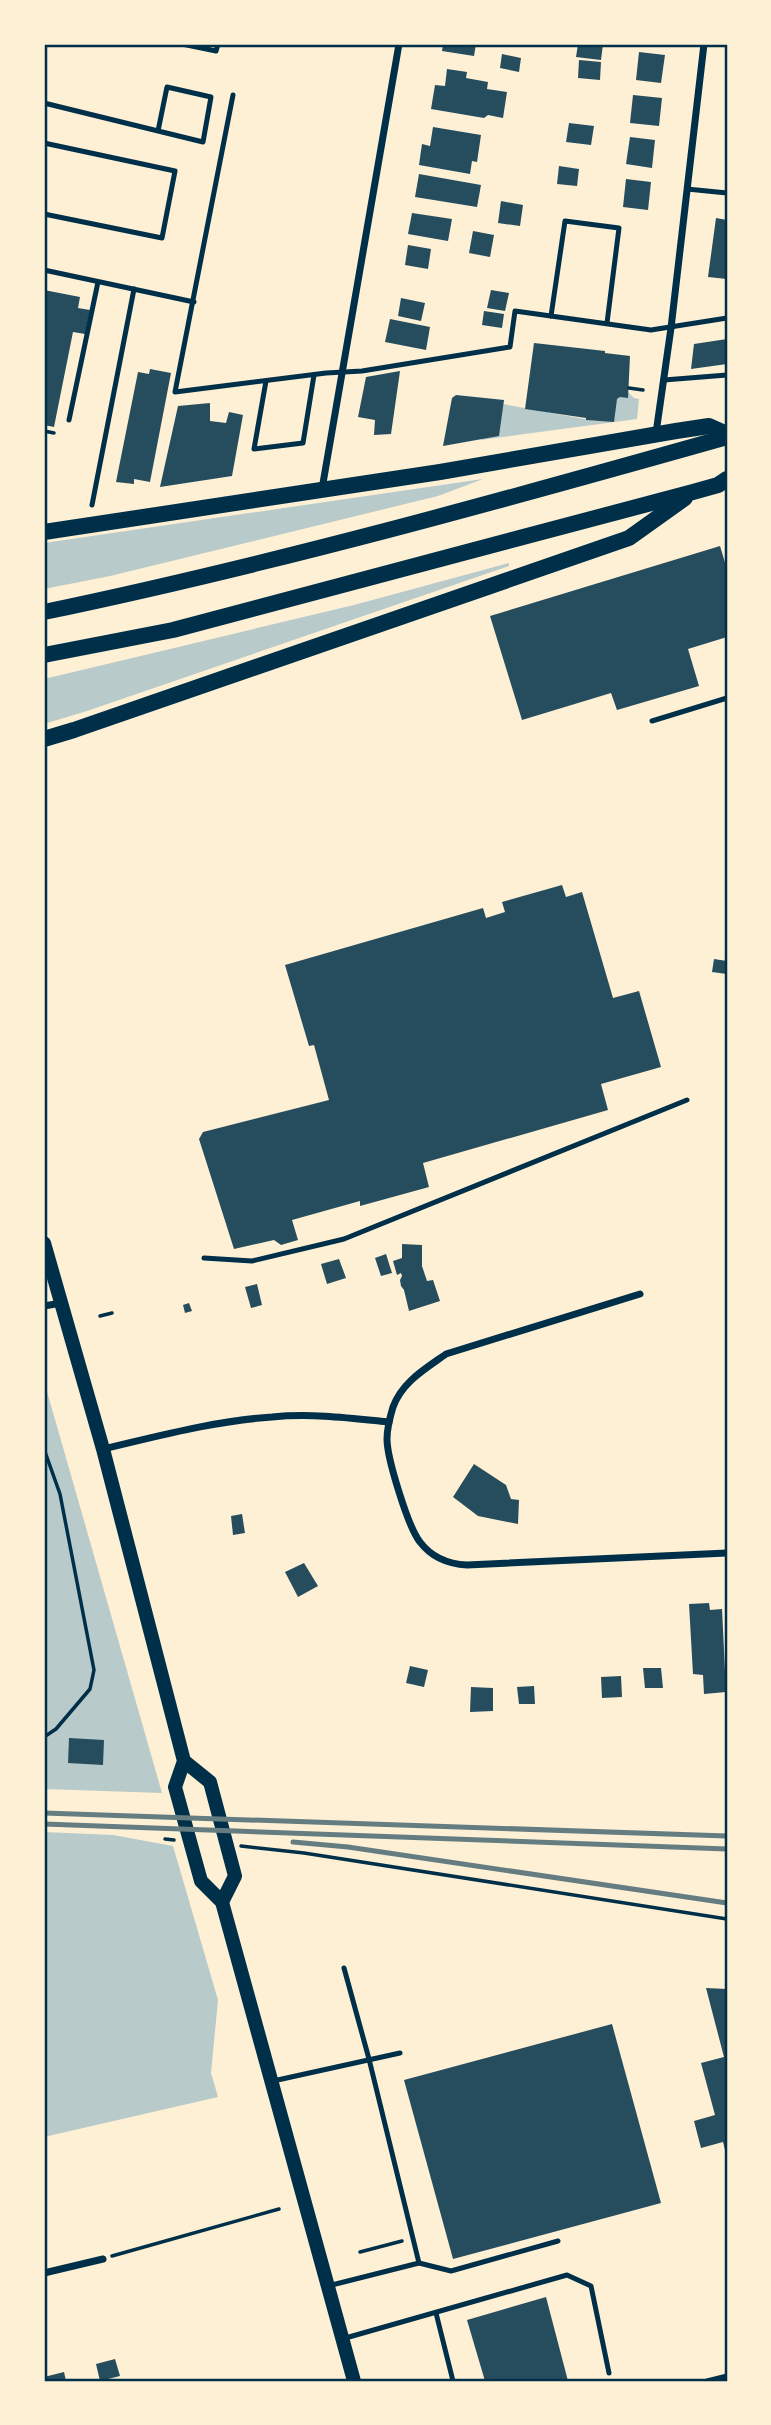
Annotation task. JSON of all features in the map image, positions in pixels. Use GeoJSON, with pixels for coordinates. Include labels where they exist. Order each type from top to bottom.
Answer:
{"type":"FeatureCollection","features":[{"type":"Feature","properties":{"kind":"main road"},"geometry":{"type":"LineString","coordinates":[[44,532],[440,472],[656,433],[709,426],[727,435]]}},
{"type":"Feature","properties":{"kind":"main road"},"geometry":{"type":"LineString","coordinates":[[44,612],[161,588],[398,529],[727,435]]}},
{"type":"Feature","properties":{"kind":"main road"},"geometry":{"type":"LineString","coordinates":[[44,655],[173,630],[693,492],[718,485],[727,479]]}},
{"type":"Feature","properties":{"kind":"main road"},"geometry":{"type":"LineString","coordinates":[[44,739],[629,538],[693,492]]}},
{"type":"Feature","properties":{"kind":"main road"},"geometry":{"type":"LineString","coordinates":[[44,1243],[103,1449],[184,1760],[175,1787],[201,1881],[222,1902],[354,2381]]}},
{"type":"Feature","properties":{"kind":"main road"},"geometry":{"type":"LineString","coordinates":[[184,1760],[210,1782],[235,1875],[222,1902]]}},
{"type":"Feature","properties":{"kind":"street"},"geometry":{"type":"LineString","coordinates":[[322,489],[398,44]]}},
{"type":"Feature","properties":{"kind":"street"},"geometry":{"type":"LineString","coordinates":[[656,433],[704,44]]}},
{"type":"Feature","properties":{"kind":"street"},"geometry":{"type":"LineString","coordinates":[[640,1294],[446,1354],[420,1372],[402,1390],[389,1422],[389,1455],[414,1533],[429,1552],[452,1564],[727,1553]]}},
{"type":"Feature","properties":{"kind":"street"},"geometry":{"type":"LineString","coordinates":[[44,1306],[61,1303]]}},
{"type":"Feature","properties":{"kind":"street"},"geometry":{"type":"LineString","coordinates":[[103,1449],[201,1426],[271,1417],[330,1416],[389,1422]]}},
{"type":"Feature","properties":{"kind":"street"},"geometry":{"type":"LineString","coordinates":[[44,2273],[103,2259]]}},
{"type":"Feature","properties":{"kind":"lane"},"geometry":{"type":"LineString","coordinates":[[182,44],[216,51],[218,44]]}},
{"type":"Feature","properties":{"kind":"lane"},"geometry":{"type":"LineString","coordinates":[[44,103],[158,131],[203,142],[211,97],[167,87],[158,131]]}},
{"type":"Feature","properties":{"kind":"lane"},"geometry":{"type":"LineString","coordinates":[[233,95],[175,392],[362,371],[510,347],[515,311],[651,330],[727,318]]}},
{"type":"Feature","properties":{"kind":"lane"},"geometry":{"type":"LineString","coordinates":[[44,144],[175,171],[162,238],[44,214]]}},
{"type":"Feature","properties":{"kind":"lane"},"geometry":{"type":"LineString","coordinates":[[687,189],[727,193]]}},
{"type":"Feature","properties":{"kind":"lane"},"geometry":{"type":"LineString","coordinates":[[551,316],[565,221],[619,228],[607,323]]}},
{"type":"Feature","properties":{"kind":"lane"},"geometry":{"type":"LineString","coordinates":[[44,270],[194,302]]}},
{"type":"Feature","properties":{"kind":"lane"},"geometry":{"type":"LineString","coordinates":[[69,420],[98,282]]}},
{"type":"Feature","properties":{"kind":"lane"},"geometry":{"type":"LineString","coordinates":[[92,505],[134,289]]}},
{"type":"Feature","properties":{"kind":"lane"},"geometry":{"type":"LineString","coordinates":[[267,381],[254,449],[303,443],[314,375]]}},
{"type":"Feature","properties":{"kind":"lane"},"geometry":{"type":"LineString","coordinates":[[664,380],[727,375]]}},
{"type":"Feature","properties":{"kind":"lane"},"geometry":{"type":"LineString","coordinates":[[652,720],[727,698]]}},
{"type":"Feature","properties":{"kind":"lane"},"geometry":{"type":"LineString","coordinates":[[204,1258],[252,1261],[344,1239],[687,1100]]}},
{"type":"Feature","properties":{"kind":"lane"},"geometry":{"type":"LineString","coordinates":[[344,1968],[419,2263]]}},
{"type":"Feature","properties":{"kind":"lane"},"geometry":{"type":"LineString","coordinates":[[272,2081],[400,2053]]}},
{"type":"Feature","properties":{"kind":"lane"},"geometry":{"type":"LineString","coordinates":[[328,2286],[419,2263],[451,2271],[558,2241]]}},
{"type":"Feature","properties":{"kind":"lane"},"geometry":{"type":"LineString","coordinates":[[342,2339],[567,2275],[591,2286],[609,2372]]}},
{"type":"Feature","properties":{"kind":"lane"},"geometry":{"type":"LineString","coordinates":[[436,2314],[453,2381]]}},
{"type":"Feature","properties":{"kind":"lane"},"geometry":{"type":"LineString","coordinates":[[707,2381],[727,2376]]}},
{"type":"Feature","properties":{"kind":"path"},"geometry":{"type":"LineString","coordinates":[[629,388],[643,390]]}},
{"type":"Feature","properties":{"kind":"path"},"geometry":{"type":"LineString","coordinates":[[44,431],[54,433]]}},
{"type":"Feature","properties":{"kind":"path"},"geometry":{"type":"LineString","coordinates":[[100,1316],[112,1313]]}},
{"type":"Feature","properties":{"kind":"path"},"geometry":{"type":"LineString","coordinates":[[44,1449],[60,1494],[94,1670],[90,1689],[56,1729],[44,1737]]}},
{"type":"Feature","properties":{"kind":"path"},"geometry":{"type":"LineString","coordinates":[[239,1846],[727,1919]]}},
{"type":"Feature","properties":{"kind":"path"},"geometry":{"type":"LineString","coordinates":[[103,2259],[279,2209]]}},
{"type":"Feature","properties":{"kind":"path"},"geometry":{"type":"LineString","coordinates":[[360,2252],[402,2241]]}},
{"type":"Feature","properties":{"kind":"shaded area"},"geometry":{"type":"Polygon","coordinates":[[[628,392],[639,399],[637,419],[481,440],[503,404],[595,421],[628,392]]]}},
{"type":"Feature","properties":{"kind":"shaded area"},"geometry":{"type":"Polygon","coordinates":[[[483,479],[438,496],[110,576],[44,589],[44,543],[483,479]]]}},
{"type":"Feature","properties":{"kind":"shaded area"},"geometry":{"type":"Polygon","coordinates":[[[509,563],[509,566],[44,724],[44,679],[354,605],[509,563]]]}},
{"type":"Feature","properties":{"kind":"shaded area"},"geometry":{"type":"Polygon","coordinates":[[[44,1381],[162,1793],[44,1789],[44,1381]]]}},
{"type":"Feature","properties":{"kind":"shaded area"},"geometry":{"type":"Polygon","coordinates":[[[44,1832],[113,1835],[173,1846],[218,2000],[211,2073],[218,2097],[44,2137],[44,1832]]]}},
{"type":"Feature","properties":{"kind":"building"},"geometry":{"type":"Polygon","coordinates":[[[443,44],[476,44],[474,56],[442,51],[443,44]]]}},
{"type":"Feature","properties":{"kind":"building"},"geometry":{"type":"Polygon","coordinates":[[[578,44],[603,44],[601,60],[576,57],[578,44]]]}},
{"type":"Feature","properties":{"kind":"building"},"geometry":{"type":"Polygon","coordinates":[[[639,52],[665,55],[661,83],[636,80],[639,52]]]}},
{"type":"Feature","properties":{"kind":"building"},"geometry":{"type":"Polygon","coordinates":[[[502,54],[521,58],[519,72],[500,68],[502,54]]]}},
{"type":"Feature","properties":{"kind":"building"},"geometry":{"type":"Polygon","coordinates":[[[579,60],[601,62],[600,80],[578,78],[579,60]]]}},
{"type":"Feature","properties":{"kind":"building"},"geometry":{"type":"Polygon","coordinates":[[[447,69],[467,72],[466,78],[488,82],[487,89],[507,92],[503,118],[488,115],[484,118],[431,109],[435,85],[445,86],[447,69]]]}},
{"type":"Feature","properties":{"kind":"building"},"geometry":{"type":"Polygon","coordinates":[[[633,95],[662,98],[659,126],[630,123],[633,95]]]}},
{"type":"Feature","properties":{"kind":"building"},"geometry":{"type":"Polygon","coordinates":[[[569,123],[594,126],[591,145],[566,142],[569,123]]]}},
{"type":"Feature","properties":{"kind":"building"},"geometry":{"type":"Polygon","coordinates":[[[433,127],[481,135],[477,162],[472,161],[470,174],[419,165],[422,144],[430,146],[433,127]]]}},
{"type":"Feature","properties":{"kind":"building"},"geometry":{"type":"Polygon","coordinates":[[[630,137],[655,140],[652,168],[626,164],[630,137]]]}},
{"type":"Feature","properties":{"kind":"building"},"geometry":{"type":"Polygon","coordinates":[[[559,166],[579,169],[577,186],[557,184],[559,166]]]}},
{"type":"Feature","properties":{"kind":"building"},"geometry":{"type":"Polygon","coordinates":[[[419,174],[481,185],[477,207],[415,197],[419,174]]]}},
{"type":"Feature","properties":{"kind":"building"},"geometry":{"type":"Polygon","coordinates":[[[626,179],[651,182],[648,210],[623,207],[626,179]]]}},
{"type":"Feature","properties":{"kind":"building"},"geometry":{"type":"Polygon","coordinates":[[[501,201],[523,205],[520,226],[498,223],[501,201]]]}},
{"type":"Feature","properties":{"kind":"building"},"geometry":{"type":"Polygon","coordinates":[[[412,213],[452,219],[448,241],[408,234],[412,213]]]}},
{"type":"Feature","properties":{"kind":"building"},"geometry":{"type":"Polygon","coordinates":[[[716,218],[727,220],[727,279],[708,277],[716,218]]]}},
{"type":"Feature","properties":{"kind":"building"},"geometry":{"type":"Polygon","coordinates":[[[473,231],[494,235],[490,257],[469,253],[473,231]]]}},
{"type":"Feature","properties":{"kind":"building"},"geometry":{"type":"Polygon","coordinates":[[[408,245],[431,249],[428,269],[405,265],[408,245]]]}},
{"type":"Feature","properties":{"kind":"building"},"geometry":{"type":"Polygon","coordinates":[[[44,290],[80,297],[78,308],[90,310],[85,334],[73,332],[54,427],[44,425],[44,290]]]}},
{"type":"Feature","properties":{"kind":"building"},"geometry":{"type":"Polygon","coordinates":[[[491,290],[509,293],[505,311],[487,308],[491,290]]]}},
{"type":"Feature","properties":{"kind":"building"},"geometry":{"type":"Polygon","coordinates":[[[401,298],[425,303],[421,321],[398,316],[401,298]]]}},
{"type":"Feature","properties":{"kind":"building"},"geometry":{"type":"Polygon","coordinates":[[[484,311],[504,314],[502,328],[482,325],[484,311]]]}},
{"type":"Feature","properties":{"kind":"building"},"geometry":{"type":"Polygon","coordinates":[[[390,319],[430,327],[426,350],[385,342],[390,319]]]}},
{"type":"Feature","properties":{"kind":"building"},"geometry":{"type":"Polygon","coordinates":[[[727,339],[727,364],[691,369],[694,344],[727,339]]]}},
{"type":"Feature","properties":{"kind":"building"},"geometry":{"type":"Polygon","coordinates":[[[534,343],[630,356],[628,398],[617,399],[614,422],[525,409],[534,343]]]}},
{"type":"Feature","properties":{"kind":"building"},"geometry":{"type":"Polygon","coordinates":[[[150,369],[171,373],[150,482],[134,479],[134,484],[116,482],[138,372],[149,374],[150,369]]]}},
{"type":"Feature","properties":{"kind":"building"},"geometry":{"type":"Polygon","coordinates":[[[400,371],[391,434],[374,435],[375,420],[358,417],[366,377],[400,371]]]}},
{"type":"Feature","properties":{"kind":"building"},"geometry":{"type":"Polygon","coordinates":[[[456,395],[504,400],[499,436],[443,446],[452,398],[456,395]]]}},
{"type":"Feature","properties":{"kind":"building"},"geometry":{"type":"Polygon","coordinates":[[[210,403],[210,421],[226,423],[229,412],[243,415],[232,476],[160,487],[178,406],[210,403]]]}},
{"type":"Feature","properties":{"kind":"building"},"geometry":{"type":"Polygon","coordinates":[[[720,546],[727,569],[727,637],[688,649],[699,686],[617,710],[611,693],[522,720],[490,616],[720,546]]]}},
{"type":"Feature","properties":{"kind":"building"},"geometry":{"type":"Polygon","coordinates":[[[562,885],[566,897],[582,892],[613,998],[639,991],[661,1067],[601,1084],[608,1110],[423,1163],[429,1187],[360,1206],[360,1201],[292,1220],[298,1240],[281,1245],[274,1240],[234,1249],[199,1139],[203,1132],[329,1100],[314,1045],[309,1046],[285,965],[483,908],[486,918],[505,912],[502,902],[562,885]]]}},
{"type":"Feature","properties":{"kind":"building"},"geometry":{"type":"Polygon","coordinates":[[[714,959],[727,961],[727,974],[712,972],[714,959]]]}},
{"type":"Feature","properties":{"kind":"building"},"geometry":{"type":"Polygon","coordinates":[[[402,1244],[422,1245],[422,1266],[427,1281],[433,1280],[440,1301],[409,1311],[401,1286],[402,1276],[401,1273],[397,1275],[393,1261],[402,1258],[402,1244]]]}},
{"type":"Feature","properties":{"kind":"building"},"geometry":{"type":"Polygon","coordinates":[[[386,1254],[392,1273],[381,1276],[375,1258],[386,1254]]]}},
{"type":"Feature","properties":{"kind":"building"},"geometry":{"type":"Polygon","coordinates":[[[339,1259],[346,1278],[327,1284],[321,1264],[339,1259]]]}},
{"type":"Feature","properties":{"kind":"building"},"geometry":{"type":"Polygon","coordinates":[[[257,1284],[262,1305],[251,1308],[245,1287],[257,1284]]]}},
{"type":"Feature","properties":{"kind":"building"},"geometry":{"type":"Polygon","coordinates":[[[189,1303],[192,1311],[185,1313],[183,1305],[189,1303]]]}},
{"type":"Feature","properties":{"kind":"building"},"geometry":{"type":"Polygon","coordinates":[[[474,1464],[506,1485],[511,1499],[519,1500],[518,1524],[478,1516],[453,1497],[474,1464]]]}},
{"type":"Feature","properties":{"kind":"building"},"geometry":{"type":"Polygon","coordinates":[[[242,1514],[245,1533],[233,1535],[231,1516],[242,1514]]]}},
{"type":"Feature","properties":{"kind":"building"},"geometry":{"type":"Polygon","coordinates":[[[304,1563],[318,1586],[298,1597],[285,1572],[304,1563]]]}},
{"type":"Feature","properties":{"kind":"building"},"geometry":{"type":"Polygon","coordinates":[[[709,1603],[710,1610],[722,1609],[726,1692],[704,1694],[703,1675],[693,1674],[689,1604],[709,1603]]]}},
{"type":"Feature","properties":{"kind":"building"},"geometry":{"type":"Polygon","coordinates":[[[410,1666],[428,1670],[424,1687],[406,1683],[410,1666]]]}},
{"type":"Feature","properties":{"kind":"building"},"geometry":{"type":"Polygon","coordinates":[[[643,1668],[661,1668],[663,1688],[645,1688],[643,1668]]]}},
{"type":"Feature","properties":{"kind":"building"},"geometry":{"type":"Polygon","coordinates":[[[621,1676],[622,1697],[602,1698],[601,1677],[621,1676]]]}},
{"type":"Feature","properties":{"kind":"building"},"geometry":{"type":"Polygon","coordinates":[[[534,1686],[535,1704],[519,1704],[517,1687],[534,1686]]]}},
{"type":"Feature","properties":{"kind":"building"},"geometry":{"type":"Polygon","coordinates":[[[471,1687],[493,1688],[493,1711],[470,1712],[471,1687]]]}},
{"type":"Feature","properties":{"kind":"building"},"geometry":{"type":"Polygon","coordinates":[[[69,1738],[104,1740],[103,1765],[68,1763],[69,1738]]]}},
{"type":"Feature","properties":{"kind":"building"},"geometry":{"type":"Polygon","coordinates":[[[706,1988],[727,1989],[725,2150],[723,2142],[701,2148],[694,2121],[715,2115],[701,2063],[724,2057],[706,1988]]]}},
{"type":"Feature","properties":{"kind":"building"},"geometry":{"type":"Polygon","coordinates":[[[612,2024],[661,2203],[453,2259],[404,2080],[612,2024]]]}},
{"type":"Feature","properties":{"kind":"building"},"geometry":{"type":"Polygon","coordinates":[[[546,2297],[568,2381],[485,2381],[467,2320],[546,2297]]]}},
{"type":"Feature","properties":{"kind":"building"},"geometry":{"type":"Polygon","coordinates":[[[115,2359],[120,2376],[100,2381],[96,2364],[115,2359]]]}},
{"type":"Feature","properties":{"kind":"building"},"geometry":{"type":"Polygon","coordinates":[[[64,2372],[66,2381],[45,2381],[44,2377],[64,2372]]]}},
{"type":"Feature","properties":{"kind":"railway"},"geometry":{"type":"LineString","coordinates":[[44,1813],[727,1836]]}},
{"type":"Feature","properties":{"kind":"railway"},"geometry":{"type":"LineString","coordinates":[[44,1824],[727,1849]]}},
{"type":"Feature","properties":{"kind":"railway"},"geometry":{"type":"LineString","coordinates":[[293,1842],[348,1847],[727,1903]]}}]}
